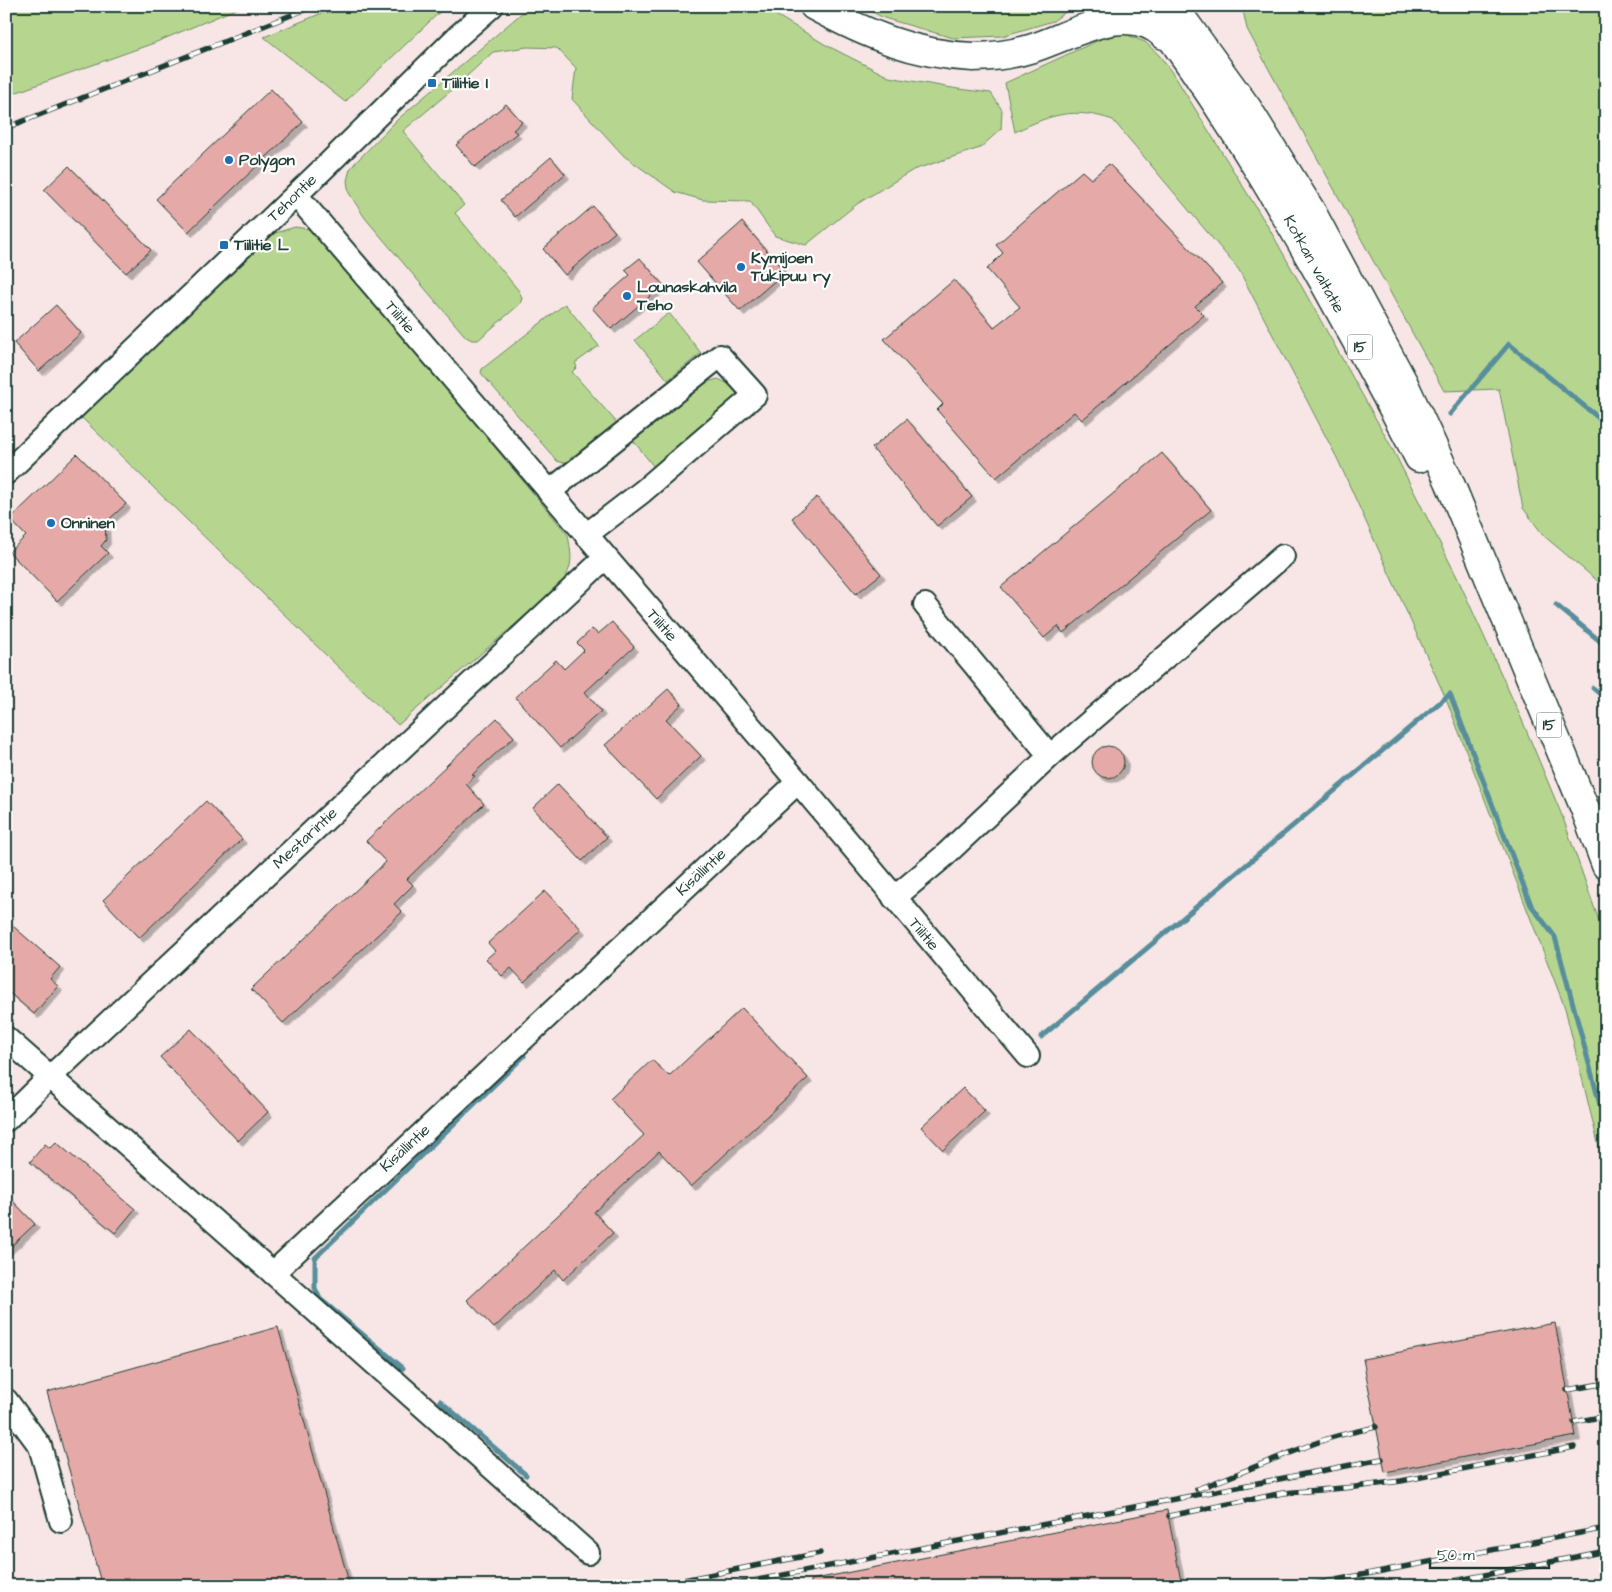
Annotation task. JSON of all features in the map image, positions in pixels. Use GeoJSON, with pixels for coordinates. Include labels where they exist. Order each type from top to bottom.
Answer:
{"type":"FeatureCollection","features":[{"type":"Feature","properties":{"kind":"highway"},"geometry":{"type":"LineString","coordinates":[[814,6],[844,22],[893,43],[945,54],[974,57],[1014,53],[1057,39],[1110,18],[1133,17],[1151,23],[1160,30],[1189,63]]}},
{"type":"Feature","properties":{"kind":"highway"},"geometry":{"type":"LineString","coordinates":[[1057,39],[1078,26],[1096,6]]}},
{"type":"Feature","properties":{"kind":"highway","name":"Kotkan valtatie"},"geometry":{"type":"LineString","coordinates":[[1148,6],[1189,63],[1251,156],[1284,210],[1407,434],[1514,641]]}},
{"type":"Feature","properties":{"kind":"highway","name":"Kotkan valtatie"},"geometry":{"type":"LineString","coordinates":[[1173,6],[1247,108],[1311,211],[1403,382],[1449,481],[1606,865]]}},
{"type":"Feature","properties":{"kind":"highway"},"geometry":{"type":"LineString","coordinates":[[1191,6],[1199,26],[1247,108]]}},
{"type":"Feature","properties":{"kind":"street","name":"Tehontie"},"geometry":{"type":"LineString","coordinates":[[6,473],[296,195],[458,36],[492,6]]}},
{"type":"Feature","properties":{"kind":"street","name":"Tiilitie"},"geometry":{"type":"LineString","coordinates":[[296,195],[798,782],[1028,1056]]}},
{"type":"Feature","properties":{"kind":"street"},"geometry":{"type":"LineString","coordinates":[[549,492],[720,356],[755,396],[642,492],[586,535]]}},
{"type":"Feature","properties":{"kind":"street"},"geometry":{"type":"LineString","coordinates":[[894,898],[932,864],[943,857],[1050,756],[1283,556]]}},
{"type":"Feature","properties":{"kind":"street","name":"Mestarintie"},"geometry":{"type":"LineString","coordinates":[[6,1120],[605,558]]}},
{"type":"Feature","properties":{"kind":"street"},"geometry":{"type":"LineString","coordinates":[[925,605],[1050,756]]}},
{"type":"Feature","properties":{"kind":"street","name":"Kisällintie"},"geometry":{"type":"LineString","coordinates":[[273,1272],[798,782]]}},
{"type":"Feature","properties":{"kind":"street"},"geometry":{"type":"LineString","coordinates":[[6,1038],[273,1272],[588,1553]]}},
{"type":"Feature","properties":{"kind":"street"},"geometry":{"type":"LineString","coordinates":[[6,1400],[40,1446],[61,1521]]}},
{"type":"Feature","properties":{"kind":"green space"},"geometry":{"type":"Polygon","coordinates":[[[6,6],[243,6],[154,43],[6,96],[6,6]]]}},
{"type":"Feature","properties":{"kind":"green space"},"geometry":{"type":"Polygon","coordinates":[[[339,6],[446,6],[345,102],[264,37],[339,6]]]}},
{"type":"Feature","properties":{"kind":"green space"},"geometry":{"type":"Polygon","coordinates":[[[530,6],[761,6],[826,45],[889,77],[991,93],[1002,110],[1001,129],[980,148],[913,170],[857,204],[806,245],[775,236],[750,201],[703,200],[675,192],[624,156],[572,99],[576,68],[557,48],[527,47],[493,52],[403,131],[464,205],[455,213],[519,291],[522,298],[520,304],[478,340],[472,340],[466,337],[365,218],[349,193],[347,181],[350,169],[397,120],[530,6]]]}},
{"type":"Feature","properties":{"kind":"green space"},"geometry":{"type":"Polygon","coordinates":[[[860,6],[1074,6],[1053,21],[1002,36],[953,38],[884,18],[860,6]]]}},
{"type":"Feature","properties":{"kind":"green space"},"geometry":{"type":"Polygon","coordinates":[[[1242,6],[1606,6],[1606,588],[1544,536],[1523,508],[1499,389],[1444,391],[1247,29],[1242,6]]]}},
{"type":"Feature","properties":{"kind":"green space"},"geometry":{"type":"Polygon","coordinates":[[[1125,34],[1145,42],[1159,55],[1176,78],[1270,230],[1391,446],[1458,579],[1522,720],[1563,818],[1606,941],[1606,1176],[1565,1008],[1447,701],[1338,460],[1239,270],[1113,120],[1086,114],[1063,114],[1040,121],[1015,132],[1005,83],[1101,39],[1125,34]]]}},
{"type":"Feature","properties":{"kind":"green space"},"geometry":{"type":"Polygon","coordinates":[[[295,227],[309,229],[320,237],[568,535],[571,552],[570,565],[565,577],[555,590],[398,725],[81,417],[275,233],[295,227]]]}},
{"type":"Feature","properties":{"kind":"green space"},"geometry":{"type":"Polygon","coordinates":[[[565,304],[599,346],[575,363],[577,367],[572,372],[619,425],[571,461],[564,463],[557,461],[481,373],[482,369],[565,304]]]}},
{"type":"Feature","properties":{"kind":"green space"},"geometry":{"type":"Polygon","coordinates":[[[669,313],[701,353],[668,380],[635,340],[669,313]]]}},
{"type":"Feature","properties":{"kind":"green space"},"geometry":{"type":"Polygon","coordinates":[[[718,379],[729,384],[737,392],[735,400],[654,467],[632,439],[700,384],[718,379]]]}},
{"type":"Feature","properties":{"kind":"building","name":"Polygon"},"geometry":{"type":"Polygon","coordinates":[[[271,89],[303,122],[188,232],[156,199],[271,89]]]}},
{"type":"Feature","properties":{"kind":"building"},"geometry":{"type":"Polygon","coordinates":[[[506,104],[522,122],[513,130],[517,133],[475,167],[456,145],[506,104]]]}},
{"type":"Feature","properties":{"kind":"building"},"geometry":{"type":"Polygon","coordinates":[[[551,157],[565,174],[515,217],[501,200],[551,157]]]}},
{"type":"Feature","properties":{"kind":"building"},"geometry":{"type":"Polygon","coordinates":[[[1109,164],[1222,283],[1195,306],[1204,315],[1082,420],[1074,412],[996,478],[937,410],[943,404],[884,339],[954,280],[994,327],[1020,307],[987,269],[1003,253],[996,245],[1082,171],[1091,179],[1109,164]]]}},
{"type":"Feature","properties":{"kind":"building"},"geometry":{"type":"Polygon","coordinates":[[[69,166],[151,250],[126,273],[44,190],[69,166]]]}},
{"type":"Feature","properties":{"kind":"building"},"geometry":{"type":"Polygon","coordinates":[[[593,206],[615,232],[565,275],[543,249],[593,206]]]}},
{"type":"Feature","properties":{"kind":"building","name":"Kymijoen Tukipuu ry"},"geometry":{"type":"Polygon","coordinates":[[[742,222],[785,272],[740,311],[697,262],[742,222]]]}},
{"type":"Feature","properties":{"kind":"building"},"geometry":{"type":"Polygon","coordinates":[[[640,258],[663,285],[611,329],[592,308],[630,275],[625,270],[640,258]]]}},
{"type":"Feature","properties":{"kind":"building"},"geometry":{"type":"Polygon","coordinates":[[[56,305],[81,333],[39,371],[14,343],[56,305]]]}},
{"type":"Feature","properties":{"kind":"building"},"geometry":{"type":"Polygon","coordinates":[[[907,419],[972,497],[937,526],[872,448],[907,419]]]}},
{"type":"Feature","properties":{"kind":"building"},"geometry":{"type":"Polygon","coordinates":[[[1162,453],[1211,510],[1063,633],[1058,626],[1044,638],[1001,587],[1162,453]]]}},
{"type":"Feature","properties":{"kind":"building","name":"Onninen"},"geometry":{"type":"Polygon","coordinates":[[[77,454],[126,504],[105,523],[106,540],[101,546],[108,553],[57,601],[9,552],[26,536],[10,519],[77,454]]]}},
{"type":"Feature","properties":{"kind":"building"},"geometry":{"type":"Polygon","coordinates":[[[817,497],[881,574],[856,594],[792,518],[817,497]]]}},
{"type":"Feature","properties":{"kind":"building"},"geometry":{"type":"Polygon","coordinates":[[[612,622],[634,647],[585,692],[601,711],[560,748],[515,697],[556,660],[564,669],[584,650],[577,643],[592,629],[598,634],[612,622]]]}},
{"type":"Feature","properties":{"kind":"building"},"geometry":{"type":"Polygon","coordinates":[[[668,689],[682,704],[666,719],[701,756],[656,799],[605,745],[668,689]]]}},
{"type":"Feature","properties":{"kind":"building"},"geometry":{"type":"Polygon","coordinates":[[[497,718],[514,737],[472,775],[475,776],[466,784],[484,804],[407,879],[413,885],[394,904],[402,912],[283,1023],[251,989],[386,862],[366,841],[497,718]]]}},
{"type":"Feature","properties":{"kind":"building"},"geometry":{"type":"Polygon","coordinates":[[[1108,746],[1114,747],[1119,751],[1123,756],[1123,768],[1119,773],[1114,777],[1108,778],[1102,777],[1097,773],[1093,768],[1092,762],[1093,756],[1097,751],[1102,747],[1108,746]]]}},
{"type":"Feature","properties":{"kind":"building"},"geometry":{"type":"Polygon","coordinates":[[[558,784],[607,837],[582,861],[533,808],[558,784]]]}},
{"type":"Feature","properties":{"kind":"building"},"geometry":{"type":"Polygon","coordinates":[[[206,801],[242,839],[139,938],[103,900],[206,801]]]}},
{"type":"Feature","properties":{"kind":"building"},"geometry":{"type":"Polygon","coordinates":[[[545,891],[581,929],[524,982],[511,968],[502,976],[486,959],[495,951],[488,943],[545,891]]]}},
{"type":"Feature","properties":{"kind":"building"},"geometry":{"type":"Polygon","coordinates":[[[6,920],[60,967],[50,979],[58,986],[34,1014],[6,990],[6,920]]]}},
{"type":"Feature","properties":{"kind":"building"},"geometry":{"type":"Polygon","coordinates":[[[742,1008],[808,1078],[691,1186],[659,1151],[594,1212],[613,1233],[563,1280],[555,1270],[494,1328],[467,1300],[644,1135],[610,1099],[652,1060],[669,1076],[742,1008]]]}},
{"type":"Feature","properties":{"kind":"building"},"geometry":{"type":"Polygon","coordinates":[[[191,1029],[268,1112],[238,1141],[160,1057],[191,1029]]]}},
{"type":"Feature","properties":{"kind":"building"},"geometry":{"type":"Polygon","coordinates":[[[963,1088],[985,1111],[943,1150],[921,1127],[963,1088]]]}},
{"type":"Feature","properties":{"kind":"building"},"geometry":{"type":"Polygon","coordinates":[[[56,1142],[135,1209],[115,1233],[30,1162],[45,1144],[50,1148],[56,1142]]]}},
{"type":"Feature","properties":{"kind":"building"},"geometry":{"type":"Polygon","coordinates":[[[6,1194],[35,1224],[6,1251],[6,1194]]]}},
{"type":"Feature","properties":{"kind":"building"},"geometry":{"type":"Polygon","coordinates":[[[1555,1323],[1576,1436],[1385,1472],[1363,1359],[1555,1323]]]}},
{"type":"Feature","properties":{"kind":"building"},"geometry":{"type":"Polygon","coordinates":[[[278,1327],[350,1586],[102,1586],[47,1392],[278,1327]]]}},
{"type":"Feature","properties":{"kind":"building"},"geometry":{"type":"Polygon","coordinates":[[[1167,1510],[1182,1586],[811,1586],[810,1580],[1167,1510]]]}},
{"type":"Feature","properties":{"kind":"waterway"},"geometry":{"type":"LineString","coordinates":[[1450,414],[1509,344],[1606,424]]}},
{"type":"Feature","properties":{"kind":"waterway"},"geometry":{"type":"LineString","coordinates":[[1556,605],[1606,646]]}},
{"type":"Feature","properties":{"kind":"waterway"},"geometry":{"type":"LineString","coordinates":[[1593,688],[1606,699]]}},
{"type":"Feature","properties":{"kind":"waterway"},"geometry":{"type":"LineString","coordinates":[[1041,1037],[1450,694],[1531,905],[1555,937],[1606,1127]]}},
{"type":"Feature","properties":{"kind":"waterway"},"geometry":{"type":"LineString","coordinates":[[403,1368],[320,1299],[315,1288],[315,1258],[524,1056]]}},
{"type":"Feature","properties":{"kind":"waterway"},"geometry":{"type":"LineString","coordinates":[[440,1401],[526,1475]]}},
{"type":"Feature","properties":{"kind":"railway"},"geometry":{"type":"LineString","coordinates":[[6,128],[314,6]]}},
{"type":"Feature","properties":{"kind":"railway"},"geometry":{"type":"LineString","coordinates":[[1567,1390],[1606,1383]]}},
{"type":"Feature","properties":{"kind":"railway"},"geometry":{"type":"LineString","coordinates":[[1574,1422],[1606,1416]]}},
{"type":"Feature","properties":{"kind":"railway"},"geometry":{"type":"LineString","coordinates":[[1197,1489],[1324,1440],[1376,1427]]}},
{"type":"Feature","properties":{"kind":"railway"},"geometry":{"type":"LineString","coordinates":[[1169,1516],[1283,1493],[1401,1481],[1574,1447]]}},
{"type":"Feature","properties":{"kind":"railway"},"geometry":{"type":"LineString","coordinates":[[726,1586],[1382,1459]]}},
{"type":"Feature","properties":{"kind":"railway"},"geometry":{"type":"LineString","coordinates":[[1304,1586],[1606,1528]]}},
{"type":"Feature","properties":{"kind":"railway"},"geometry":{"type":"LineString","coordinates":[[1429,1586],[1606,1551]]}},
{"type":"Feature","properties":{"kind":"railway"},"geometry":{"type":"LineString","coordinates":[[653,1586],[820,1553]]}},
{"type":"Feature","properties":{"kind":"place","name":"Tiilitie I"},"geometry":{"type":"Point","coordinates":[432,83]}},
{"type":"Feature","properties":{"kind":"place","name":"Polygon"},"geometry":{"type":"Point","coordinates":[229,160]}},
{"type":"Feature","properties":{"kind":"place","name":"Tiilitie L"},"geometry":{"type":"Point","coordinates":[224,245]}},
{"type":"Feature","properties":{"kind":"place","name":"Kymijoen Tukipuu ry"},"geometry":{"type":"Point","coordinates":[741,267]}},
{"type":"Feature","properties":{"kind":"place","name":"Lounaskahvila Teho"},"geometry":{"type":"Point","coordinates":[627,296]}},
{"type":"Feature","properties":{"kind":"place","name":"Onninen"},"geometry":{"type":"Point","coordinates":[51,523]}}]}
